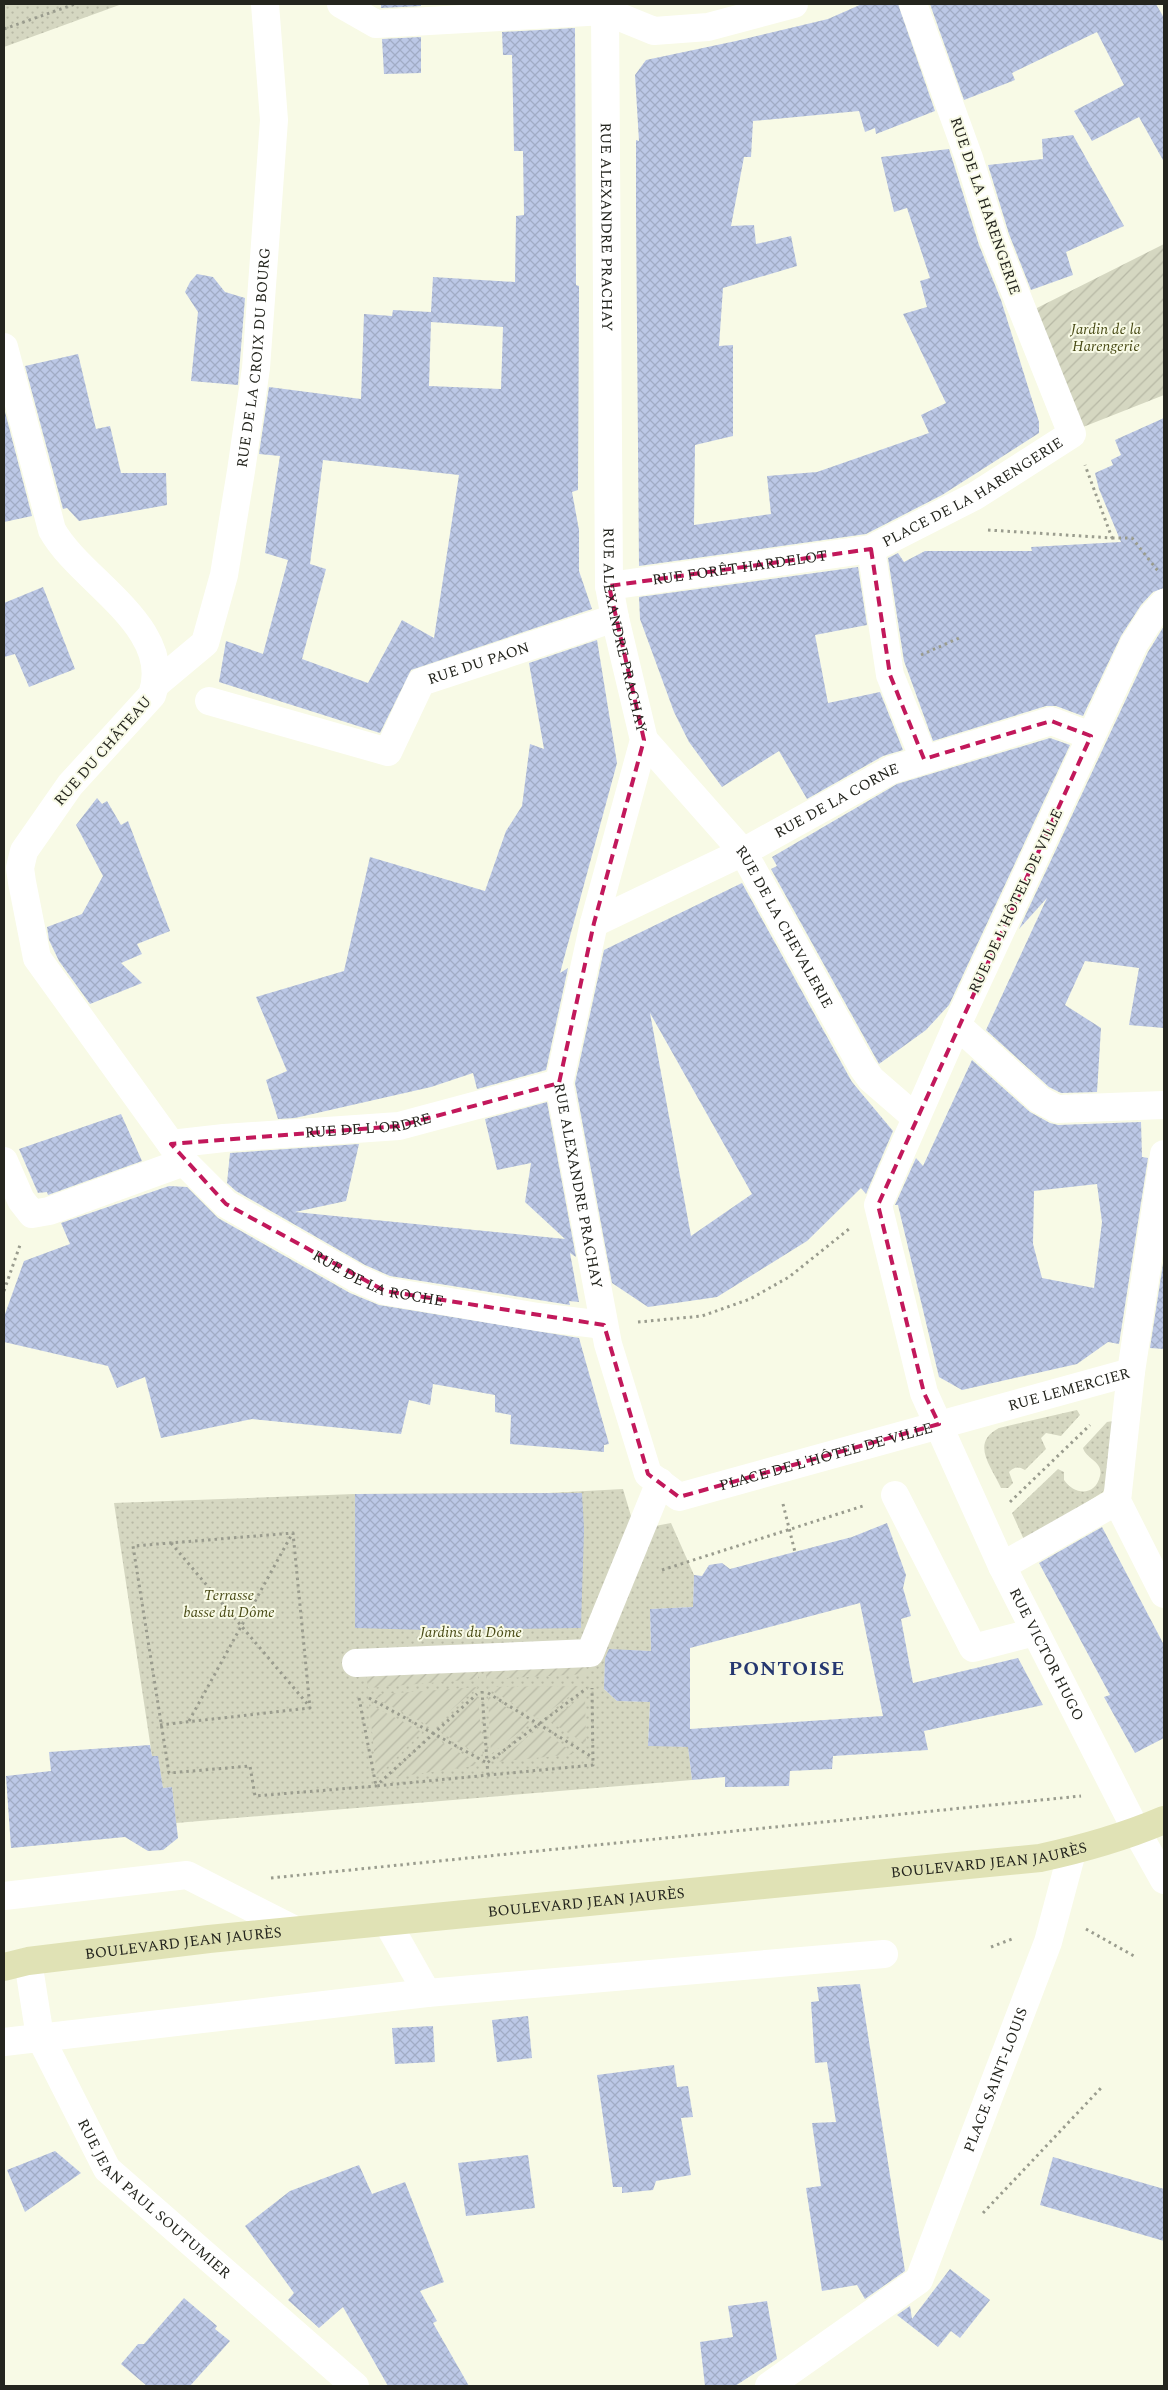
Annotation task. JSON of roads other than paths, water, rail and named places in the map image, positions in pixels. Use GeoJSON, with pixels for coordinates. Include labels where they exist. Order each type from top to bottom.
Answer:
{"type":"FeatureCollection","features":[{"type":"Feature","properties":{"kind":"main road","name":"BOULEVARD JEAN JAURÈS"},"geometry":{"type":"LineString","coordinates":[[16,1964],[295,1930],[1000,1863],[1072,1852],[1137,1832],[1164,1820]]}},
{"type":"Feature","properties":{"kind":"street","name":"RUE DE LA CROIX DU BOURG"},"geometry":{"type":"LineString","coordinates":[[156,684],[206,642],[224,575],[240,481],[256,368],[274,120],[265,4]]}},
{"type":"Feature","properties":{"kind":"street"},"geometry":{"type":"LineString","coordinates":[[341,4],[376,24],[602,7],[654,31],[708,27],[794,4]]}},
{"type":"Feature","properties":{"kind":"street","name":"RUE DE LA HARENGERIE"},"geometry":{"type":"LineString","coordinates":[[913,4],[969,158],[994,239],[1072,434]]}},
{"type":"Feature","properties":{"kind":"street","name":"RUE ALEXANDRE PRACHAY"},"geometry":{"type":"LineString","coordinates":[[602,7],[609,586],[644,740],[594,923],[559,1084],[604,1325]]}},
{"type":"Feature","properties":{"kind":"street","name":"RUE DU CHÂTEAU"},"geometry":{"type":"LineString","coordinates":[[4,347],[52,530],[69,554],[138,625],[153,659],[156,684],[152,695],[97,753],[45,819],[24,851],[20,868],[37,958],[177,1153]]}},
{"type":"Feature","properties":{"kind":"street","name":"PLACE DE LA HARENGERIE"},"geometry":{"type":"LineString","coordinates":[[871,549],[975,496],[1072,434]]}},
{"type":"Feature","properties":{"kind":"street"},"geometry":{"type":"LineString","coordinates":[[871,549],[890,676],[924,759]]}},
{"type":"Feature","properties":{"kind":"street","name":"RUE FORÊT HARDELOT"},"geometry":{"type":"LineString","coordinates":[[609,586],[871,549]]}},
{"type":"Feature","properties":{"kind":"street","name":"RUE DE L'HÔTEL DE VILLE"},"geometry":{"type":"LineString","coordinates":[[878,1205],[957,1025],[1134,644],[1152,616],[1164,602]]}},
{"type":"Feature","properties":{"kind":"street","name":"RUE DU PAON"},"geometry":{"type":"LineString","coordinates":[[209,702],[388,752],[421,682],[615,618]]}},
{"type":"Feature","properties":{"kind":"street","name":"RUE DE LA CORNE"},"geometry":{"type":"LineString","coordinates":[[594,923],[744,852],[891,770],[1052,721],[1091,736]]}},
{"type":"Feature","properties":{"kind":"street","name":"RUE DE LA CHEVALERIE"},"geometry":{"type":"LineString","coordinates":[[644,740],[744,852],[863,1068],[871,1079],[916,1118]]}},
{"type":"Feature","properties":{"kind":"street"},"geometry":{"type":"LineString","coordinates":[[957,1025],[1040,1100],[1057,1109],[1164,1105]]}},
{"type":"Feature","properties":{"kind":"street","name":"RUE DE L'ORDRE"},"geometry":{"type":"LineString","coordinates":[[177,1153],[224,1138],[399,1126],[559,1084]]}},
{"type":"Feature","properties":{"kind":"street"},"geometry":{"type":"LineString","coordinates":[[4,1161],[21,1200],[32,1214],[49,1211],[177,1153]]}},
{"type":"Feature","properties":{"kind":"street","name":"RUE DE LA ROCHE"},"geometry":{"type":"LineString","coordinates":[[177,1153],[226,1204],[358,1279],[386,1291],[538,1317],[604,1325]]}},
{"type":"Feature","properties":{"kind":"street","name":"RUE LEMERCIER"},"geometry":{"type":"LineString","coordinates":[[939,1424],[1130,1372],[1164,1154]]}},
{"type":"Feature","properties":{"kind":"street","name":"PLACE DE L'HÔTEL DE VILLE"},"geometry":{"type":"LineString","coordinates":[[604,1325],[648,1474],[679,1497],[939,1424],[924,1393],[878,1205]]}},
{"type":"Feature","properties":{"kind":"street"},"geometry":{"type":"LineString","coordinates":[[1130,1372],[1117,1500],[1164,1594]]}},
{"type":"Feature","properties":{"kind":"street","name":"RUE VICTOR HUGO"},"geometry":{"type":"LineString","coordinates":[[939,1424],[1002,1566],[1137,1832],[1164,1880]]}},
{"type":"Feature","properties":{"kind":"street"},"geometry":{"type":"LineString","coordinates":[[356,1663],[590,1653],[660,1482]]}},
{"type":"Feature","properties":{"kind":"street"},"geometry":{"type":"LineString","coordinates":[[895,1495],[973,1648],[1036,1632]]}},
{"type":"Feature","properties":{"kind":"street"},"geometry":{"type":"LineString","coordinates":[[1002,1566],[1117,1500]]}},
{"type":"Feature","properties":{"kind":"street"},"geometry":{"type":"LineString","coordinates":[[1137,1832],[1164,1838]]}},
{"type":"Feature","properties":{"kind":"street","name":"PLACE SAINT-LOUIS"},"geometry":{"type":"LineString","coordinates":[[769,2386],[897,2298],[919,2280],[1050,1935],[1072,1852]]}},
{"type":"Feature","properties":{"kind":"street"},"geometry":{"type":"LineString","coordinates":[[4,1896],[187,1875],[295,1930]]}},
{"type":"Feature","properties":{"kind":"street"},"geometry":{"type":"LineString","coordinates":[[387,1922],[427,1993]]}},
{"type":"Feature","properties":{"kind":"street"},"geometry":{"type":"LineString","coordinates":[[4,2042],[427,1993],[884,1954]]}},
{"type":"Feature","properties":{"kind":"street","name":"RUE JEAN PAUL SOUTUMIER"},"geometry":{"type":"LineString","coordinates":[[16,1964],[40,2038],[107,2169],[356,2386]]}},
{"type":"Feature","properties":{"kind":"district","name":"PONTOISE"},"geometry":{"type":"Point","coordinates":[787,1669]}},
{"type":"Feature","properties":{"kind":"park label","name":"Jardin de la Harengerie"},"geometry":{"type":"Point","coordinates":[1106,338]}},
{"type":"Feature","properties":{"kind":"park label","name":"Terrasse basse du Dôme"},"geometry":{"type":"Point","coordinates":[229,1604]}},
{"type":"Feature","properties":{"kind":"park label","name":"Jardins du Dôme"},"geometry":{"type":"Point","coordinates":[471,1632]}}]}
